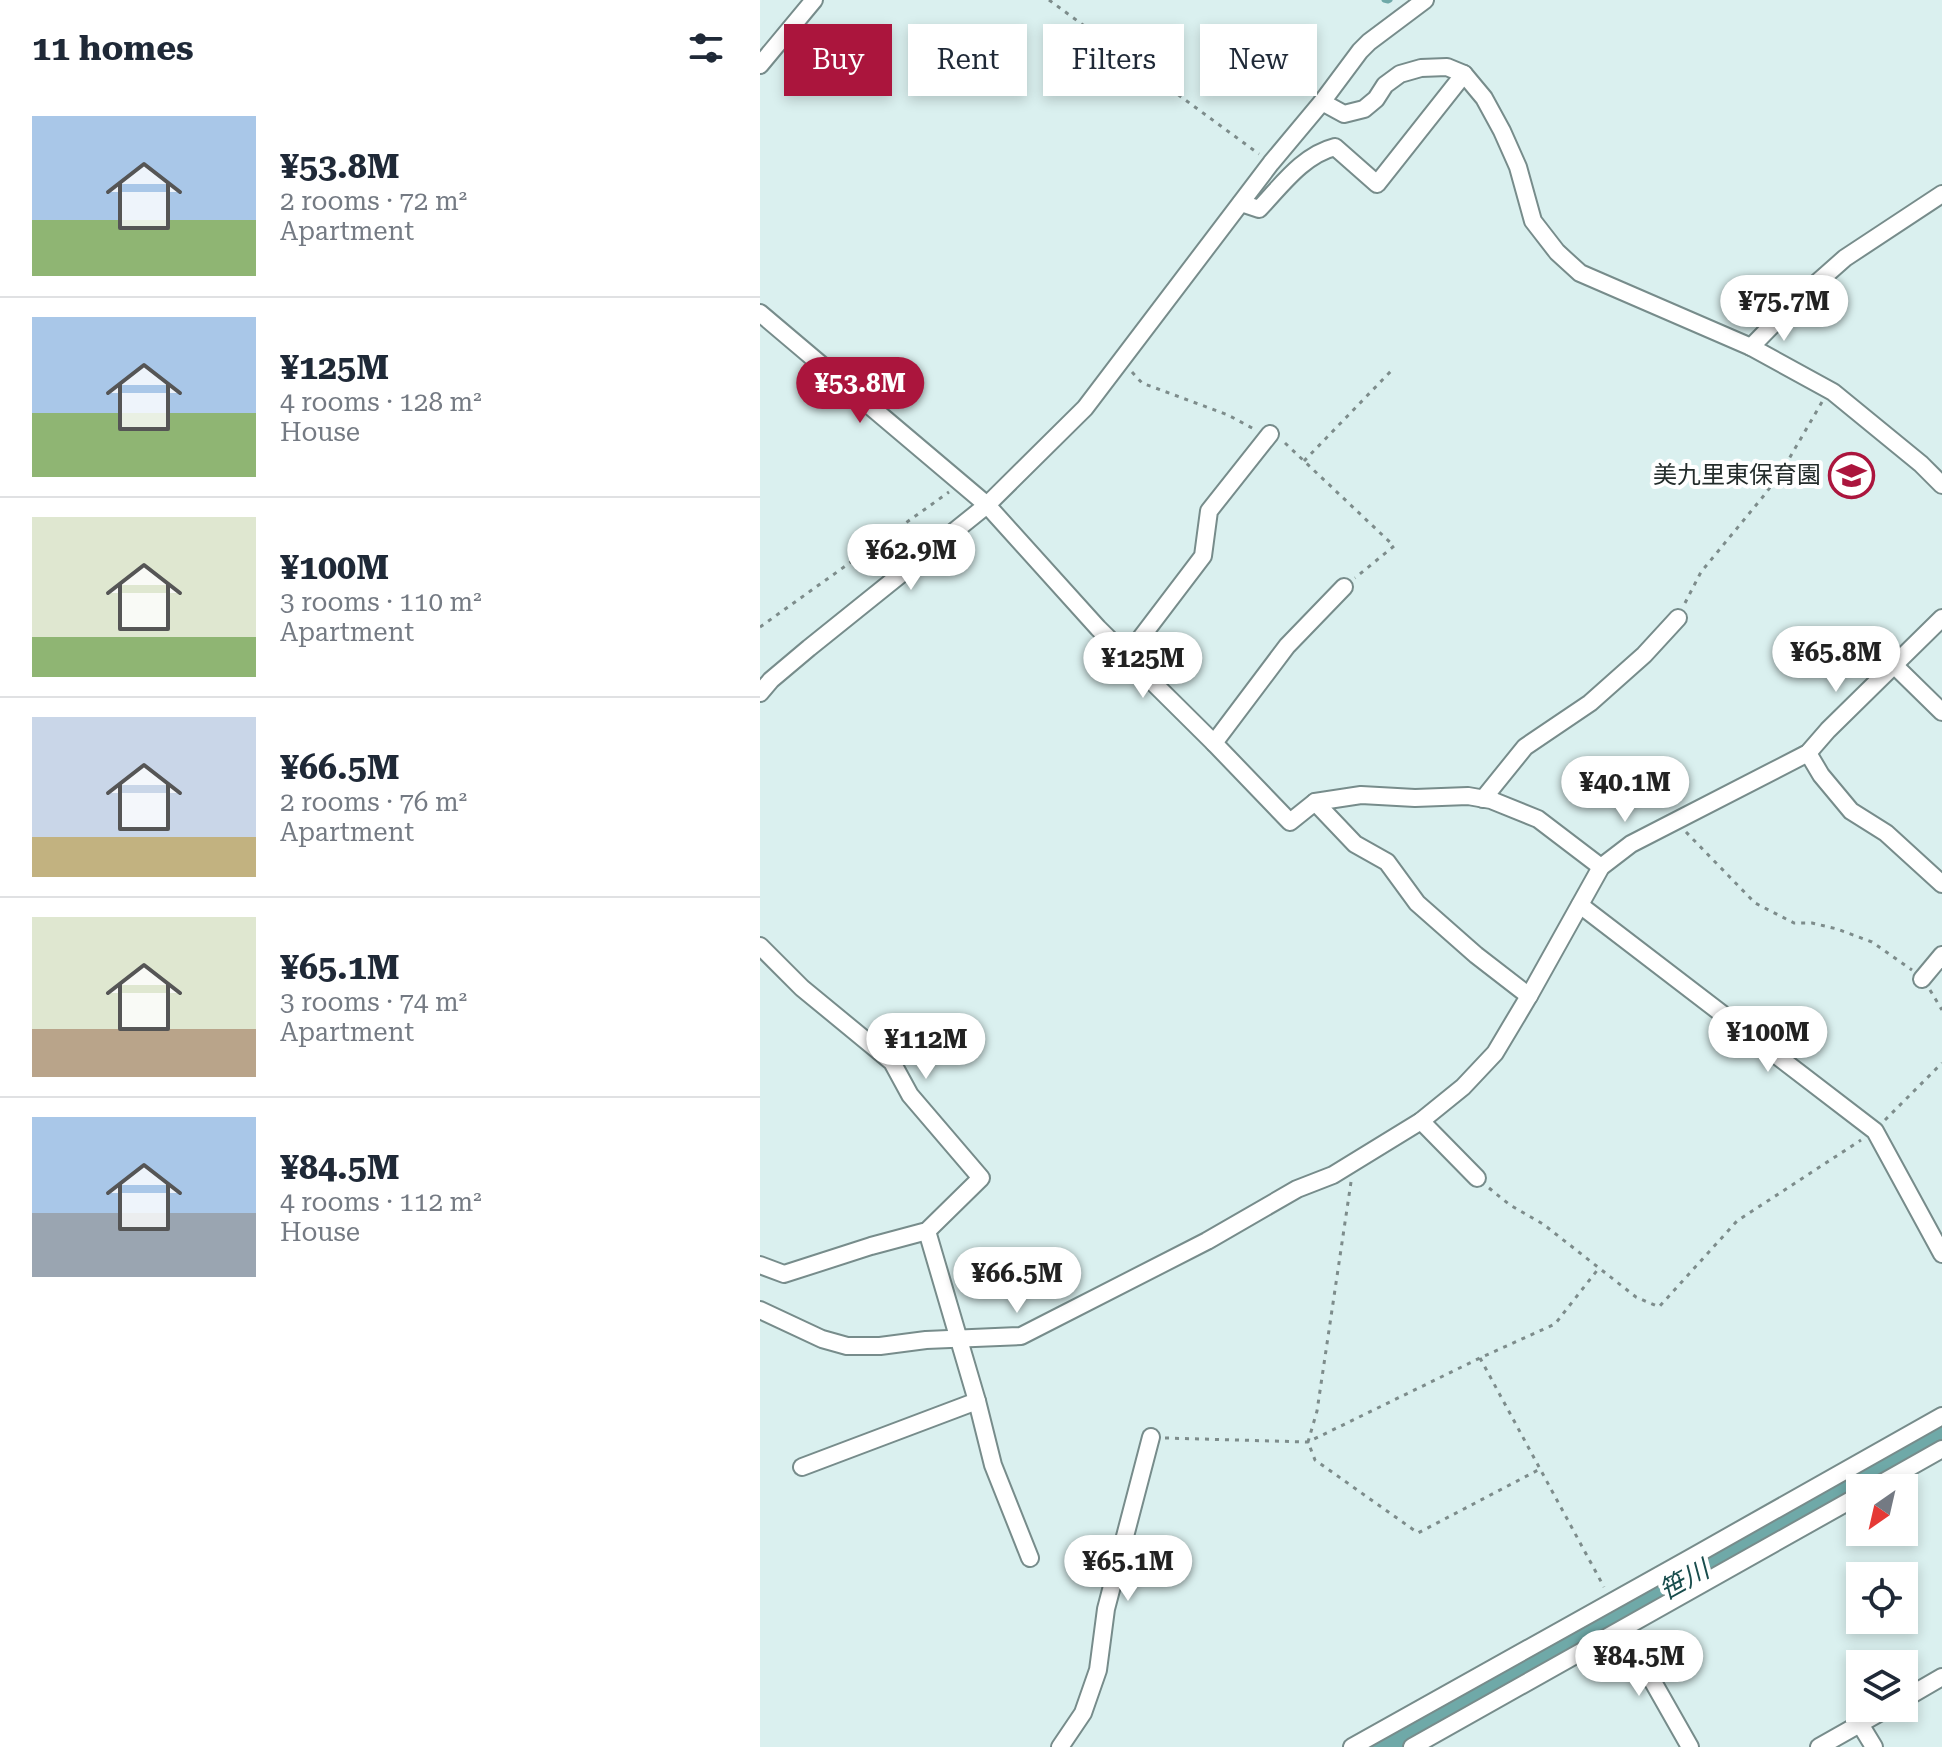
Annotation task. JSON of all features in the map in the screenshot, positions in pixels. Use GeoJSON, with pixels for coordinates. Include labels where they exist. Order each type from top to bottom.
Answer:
{"type":"FeatureCollection","features":[{"type":"Feature","properties":{"kind":"street"},"geometry":{"type":"LineString","coordinates":[[760,65],[814,0]]}},
{"type":"Feature","properties":{"kind":"street"},"geometry":{"type":"LineString","coordinates":[[760,693],[809,648],[987,505],[1085,408],[1271,163],[1369,42],[1425,0]]}},
{"type":"Feature","properties":{"kind":"street"},"geometry":{"type":"LineString","coordinates":[[1322,102],[1344,114],[1364,109],[1376,99],[1385,85],[1400,74],[1421,68],[1447,67],[1464,74],[1484,98],[1502,131],[1518,167],[1533,221],[1557,252],[1580,273],[1751,347],[1829,390],[1921,464],[1942,485]]}},
{"type":"Feature","properties":{"kind":"street"},"geometry":{"type":"LineString","coordinates":[[1241,203],[1259,209],[1312,156],[1335,147],[1377,184],[1464,74]]}},
{"type":"Feature","properties":{"kind":"street"},"geometry":{"type":"LineString","coordinates":[[1751,347],[1845,258],[1942,194]]}},
{"type":"Feature","properties":{"kind":"street"},"geometry":{"type":"LineString","coordinates":[[760,313],[987,505],[1127,656],[1290,822],[1315,802],[1361,795],[1415,798],[1468,796],[1538,819],[1601,867]]}},
{"type":"Feature","properties":{"kind":"street"},"geometry":{"type":"LineString","coordinates":[[1127,656],[1203,556],[1209,511],[1270,434]]}},
{"type":"Feature","properties":{"kind":"street"},"geometry":{"type":"LineString","coordinates":[[1214,743],[1287,646],[1344,587]]}},
{"type":"Feature","properties":{"kind":"street"},"geometry":{"type":"LineString","coordinates":[[1483,799],[1525,747],[1590,703],[1644,655],[1678,618]]}},
{"type":"Feature","properties":{"kind":"street"},"geometry":{"type":"LineString","coordinates":[[760,1310],[822,1339],[847,1346],[1021,1336],[1207,1241],[1297,1189],[1333,1175],[1421,1121],[1463,1087],[1495,1053],[1601,867],[1631,844],[1808,753],[1942,618]]}},
{"type":"Feature","properties":{"kind":"street"},"geometry":{"type":"LineString","coordinates":[[1894,665],[1942,712]]}},
{"type":"Feature","properties":{"kind":"street"},"geometry":{"type":"LineString","coordinates":[[1808,753],[1821,775],[1851,811],[1886,833],[1942,884]]}},
{"type":"Feature","properties":{"kind":"street"},"geometry":{"type":"LineString","coordinates":[[1315,802],[1355,844],[1387,862],[1417,903],[1529,996]]}},
{"type":"Feature","properties":{"kind":"street"},"geometry":{"type":"LineString","coordinates":[[1580,905],[1875,1131],[1942,1254]]}},
{"type":"Feature","properties":{"kind":"street"},"geometry":{"type":"LineString","coordinates":[[760,946],[802,988],[892,1062],[910,1095],[981,1178],[927,1231],[784,1274],[760,1265]]}},
{"type":"Feature","properties":{"kind":"street"},"geometry":{"type":"LineString","coordinates":[[1922,979],[1942,955]]}},
{"type":"Feature","properties":{"kind":"street"},"geometry":{"type":"LineString","coordinates":[[1421,1121],[1477,1178]]}},
{"type":"Feature","properties":{"kind":"street"},"geometry":{"type":"LineString","coordinates":[[927,1231],[993,1465],[1030,1558]]}},
{"type":"Feature","properties":{"kind":"street"},"geometry":{"type":"LineString","coordinates":[[802,1467],[977,1401]]}},
{"type":"Feature","properties":{"kind":"street"},"geometry":{"type":"LineString","coordinates":[[1352,1747],[1942,1416]]}},
{"type":"Feature","properties":{"kind":"street"},"geometry":{"type":"LineString","coordinates":[[1060,1747],[1083,1713],[1098,1670],[1106,1609],[1151,1437]]}},
{"type":"Feature","properties":{"kind":"street"},"geometry":{"type":"LineString","coordinates":[[1898,1474],[1942,1449]]}},
{"type":"Feature","properties":{"kind":"street"},"geometry":{"type":"LineString","coordinates":[[1412,1747],[1846,1503]]}},
{"type":"Feature","properties":{"kind":"street"},"geometry":{"type":"LineString","coordinates":[[1623,1629],[1690,1747]]}},
{"type":"Feature","properties":{"kind":"street"},"geometry":{"type":"LineString","coordinates":[[1918,1691],[1942,1677]]}},
{"type":"Feature","properties":{"kind":"street"},"geometry":{"type":"LineString","coordinates":[[1819,1747],[1864,1722]]}},
{"type":"Feature","properties":{"kind":"street"},"geometry":{"type":"LineString","coordinates":[[1860,1724],[1874,1747]]}},
{"type":"Feature","properties":{"kind":"path"},"geometry":{"type":"LineString","coordinates":[[1049,0],[1271,163]]}},
{"type":"Feature","properties":{"kind":"path"},"geometry":{"type":"LineString","coordinates":[[1122,360],[1142,383],[1228,415],[1262,433],[1276,434],[1394,546],[1344,587]]}},
{"type":"Feature","properties":{"kind":"path"},"geometry":{"type":"LineString","coordinates":[[1304,461],[1391,371]]}},
{"type":"Feature","properties":{"kind":"path"},"geometry":{"type":"LineString","coordinates":[[1678,618],[1701,572],[1766,493],[1829,390]]}},
{"type":"Feature","properties":{"kind":"path"},"geometry":{"type":"LineString","coordinates":[[760,627],[961,484]]}},
{"type":"Feature","properties":{"kind":"path"},"geometry":{"type":"LineString","coordinates":[[1675,820],[1755,903],[1794,923],[1812,923],[1837,929],[1872,942],[1919,975],[1942,1010]]}},
{"type":"Feature","properties":{"kind":"path"},"geometry":{"type":"LineString","coordinates":[[1477,1178],[1510,1205],[1543,1224],[1636,1297],[1659,1307],[1737,1221],[1875,1131],[1942,1063]]}},
{"type":"Feature","properties":{"kind":"path"},"geometry":{"type":"LineString","coordinates":[[1354,1162],[1317,1411],[1308,1442],[1315,1460],[1418,1533],[1540,1469]]}},
{"type":"Feature","properties":{"kind":"path"},"geometry":{"type":"LineString","coordinates":[[1151,1437],[1308,1442],[1555,1324],[1599,1268]]}},
{"type":"Feature","properties":{"kind":"path"},"geometry":{"type":"LineString","coordinates":[[1480,1358],[1611,1601]]}},
{"type":"Feature","properties":{"kind":"waterway"},"geometry":{"type":"LineString","coordinates":[[1384,0],[1390,0]]}},
{"type":"Feature","properties":{"kind":"waterway","name":"笹川"},"geometry":{"type":"LineString","coordinates":[[1385,1747],[1942,1436]]}},
{"type":"Feature","properties":{"kind":"place","name":"美九里東保育園"},"geometry":{"type":"Point","coordinates":[1852,475]}}]}
